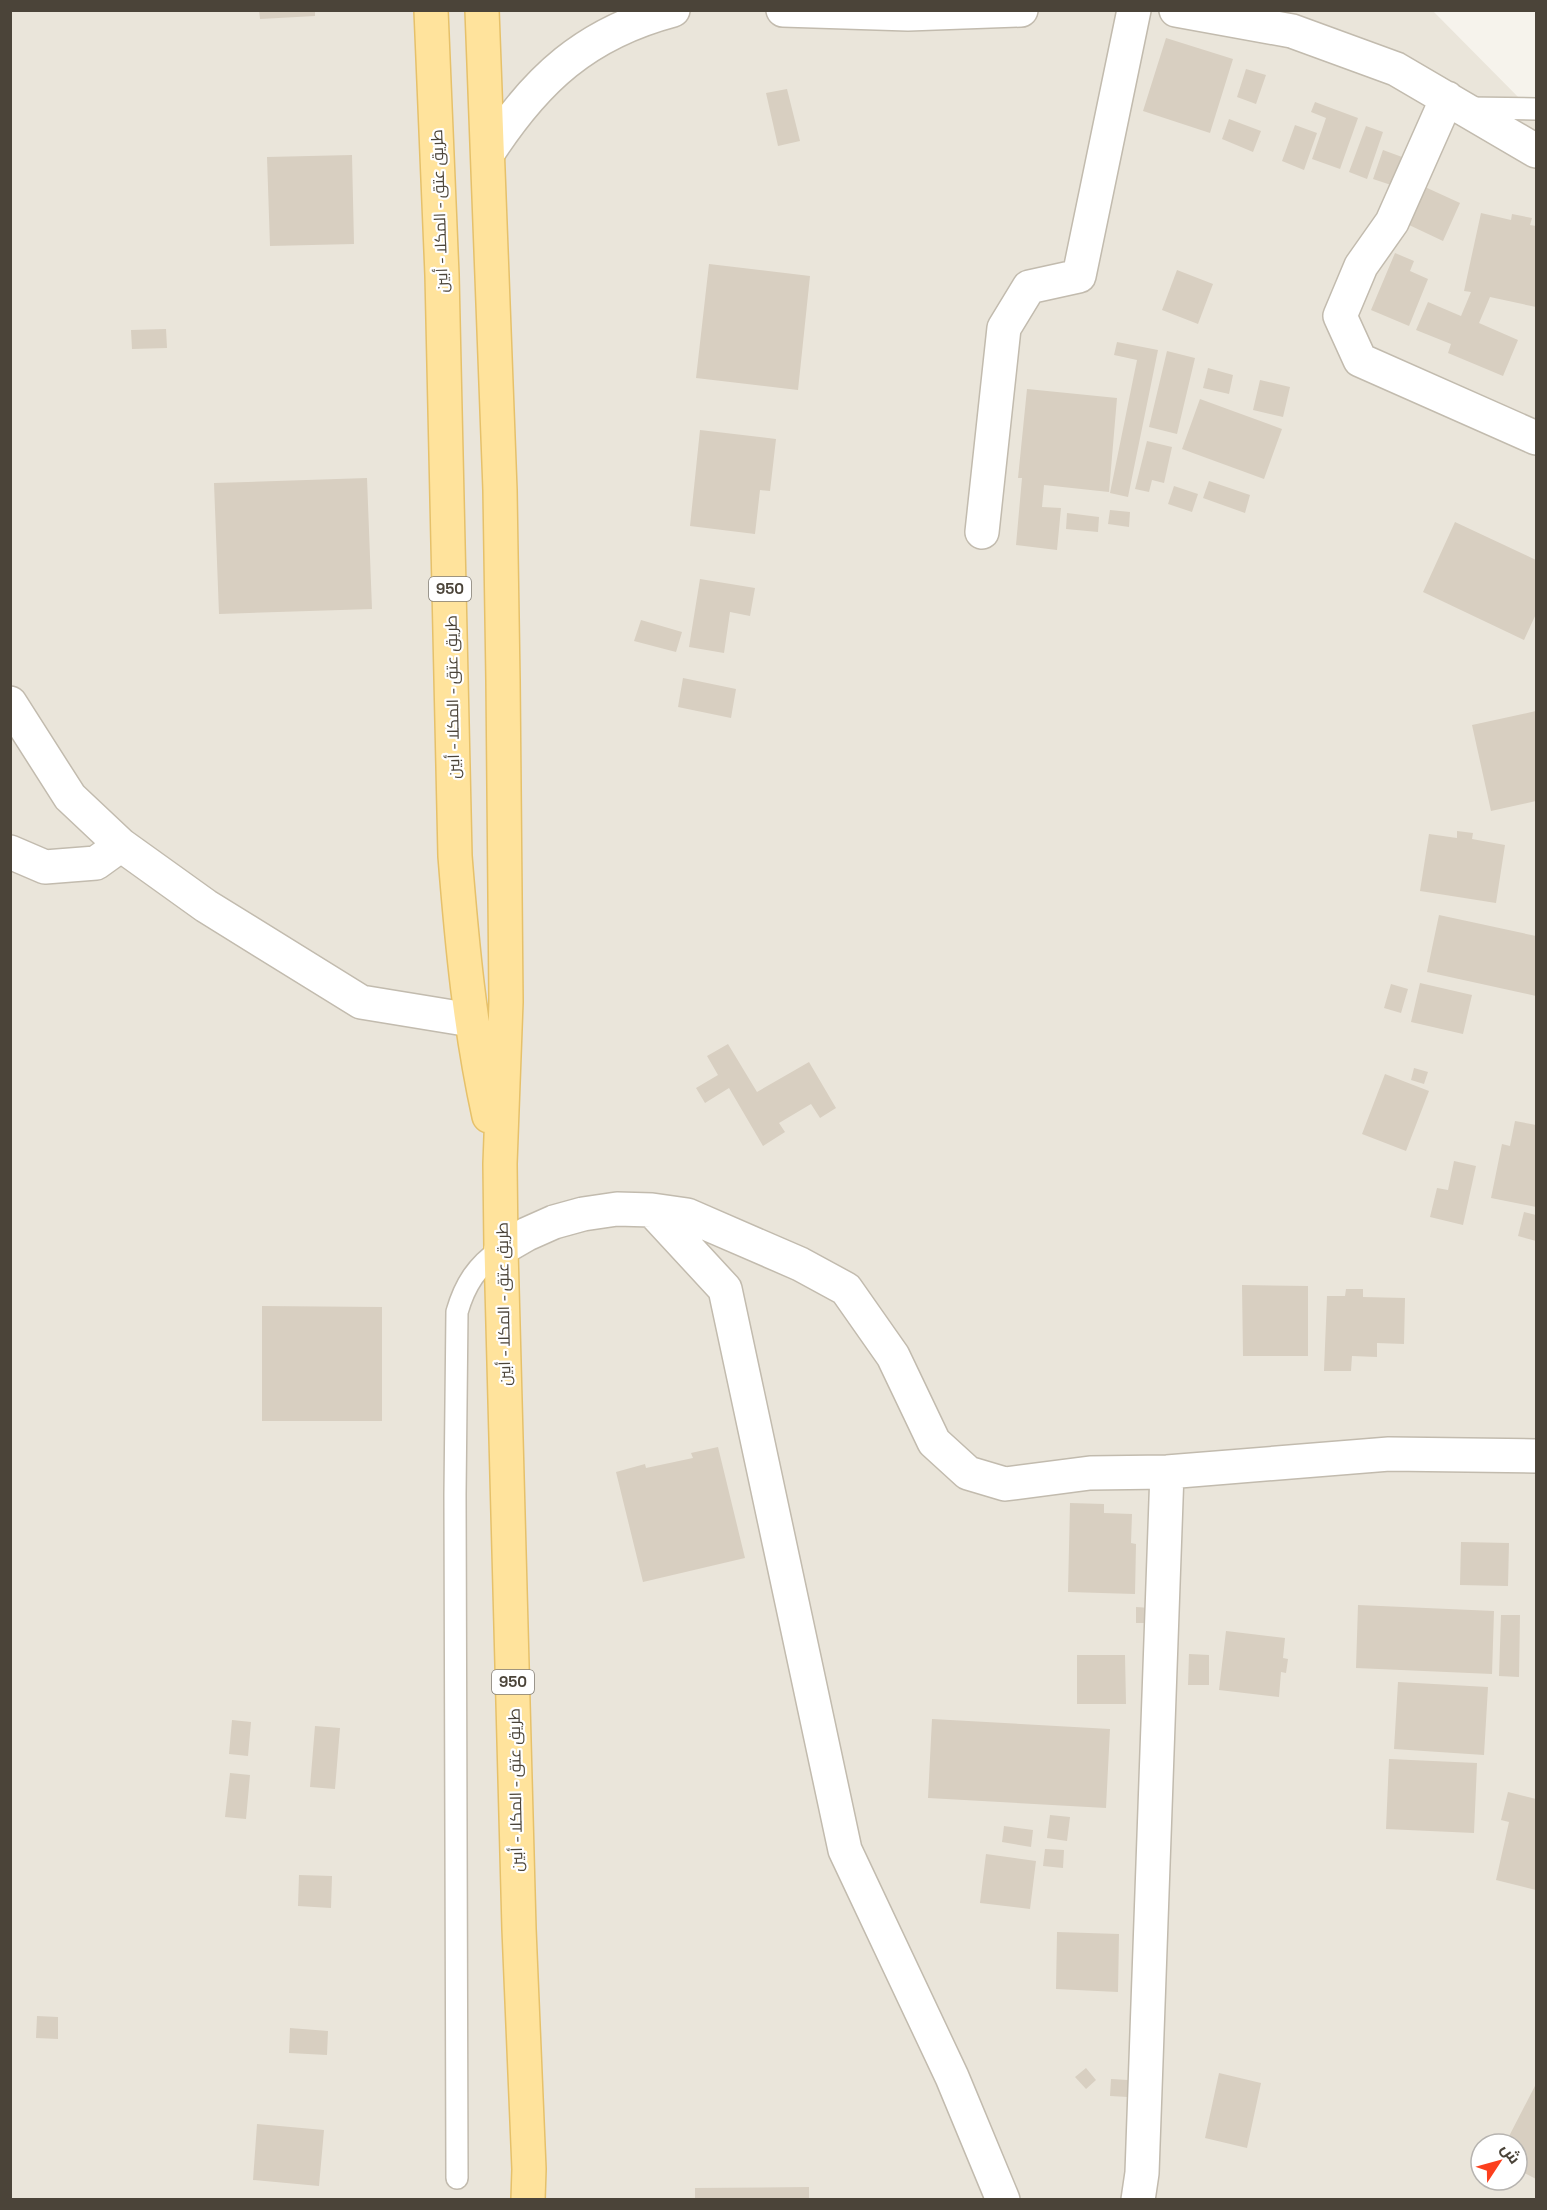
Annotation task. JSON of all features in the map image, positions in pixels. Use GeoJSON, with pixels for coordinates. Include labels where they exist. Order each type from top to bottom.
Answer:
{"type":"FeatureCollection","features":[{"type":"Feature","properties":{"kind":"main road","name":"طريق عتق - المكلا - أبين"},"geometry":{"type":"LineString","coordinates":[[431,10],[442,275],[455,856],[471,1020],[500,1164]]}},
{"type":"Feature","properties":{"kind":"main road","name":"طريق عتق - المكلا - أبين"},"geometry":{"type":"LineString","coordinates":[[482,10],[500,490],[506,1002],[500,1164],[501,1248],[519,1929],[529,2169],[528,2199]]}},
{"type":"Feature","properties":{"kind":"street"},"geometry":{"type":"LineString","coordinates":[[488,153],[517,111],[561,65],[618,30],[673,10]]}},
{"type":"Feature","properties":{"kind":"street"},"geometry":{"type":"LineString","coordinates":[[783,10],[908,14],[1021,10]]}},
{"type":"Feature","properties":{"kind":"street"},"geometry":{"type":"LineString","coordinates":[[982,532],[1004,328],[1029,287],[1079,276],[1134,10]]}},
{"type":"Feature","properties":{"kind":"street"},"geometry":{"type":"LineString","coordinates":[[1176,10],[1292,31],[1396,69],[1536,151]]}},
{"type":"Feature","properties":{"kind":"street"},"geometry":{"type":"LineString","coordinates":[[1456,103],[1392,222],[1361,266],[1340,316],[1360,360],[1536,438]]}},
{"type":"Feature","properties":{"kind":"street"},"geometry":{"type":"LineString","coordinates":[[10,703],[70,796],[121,844],[206,906],[361,1002],[471,1020]]}},
{"type":"Feature","properties":{"kind":"street"},"geometry":{"type":"LineString","coordinates":[[10,852],[45,867],[96,863],[121,844]]}},
{"type":"Feature","properties":{"kind":"street"},"geometry":{"type":"LineString","coordinates":[[501,1248],[554,1222],[583,1214],[617,1209],[652,1210],[687,1215],[800,1264],[846,1289],[893,1356],[934,1442],[968,1473],[1005,1484],[1090,1473],[1167,1472],[1389,1455],[1536,1456]]}},
{"type":"Feature","properties":{"kind":"street"},"geometry":{"type":"LineString","coordinates":[[652,1210],[725,1289],[845,1850],[952,2077],[1003,2199]]}},
{"type":"Feature","properties":{"kind":"street"},"geometry":{"type":"LineString","coordinates":[[1138,2199],[1142,2173],[1167,1472]]}},
{"type":"Feature","properties":{"kind":"lane"},"geometry":{"type":"LineString","coordinates":[[1456,103],[1536,109]]}},
{"type":"Feature","properties":{"kind":"lane"},"geometry":{"type":"LineString","coordinates":[[457,2178],[455,1506],[457,1312],[462,1294],[471,1276],[484,1261],[501,1248]]}},
{"type":"Feature","properties":{"kind":"shaded area"},"geometry":{"type":"Polygon","coordinates":[[[11,11],[1433,11],[1536,115],[1536,2199],[11,2200],[11,11]]]}},
{"type":"Feature","properties":{"kind":"building"},"geometry":{"type":"Polygon","coordinates":[[[259,10],[315,10],[315,16],[260,19],[259,10]]]}},
{"type":"Feature","properties":{"kind":"building"},"geometry":{"type":"Polygon","coordinates":[[[1166,38],[1233,59],[1210,133],[1143,111],[1166,38]]]}},
{"type":"Feature","properties":{"kind":"building"},"geometry":{"type":"Polygon","coordinates":[[[1246,69],[1266,75],[1256,104],[1237,97],[1246,69]]]}},
{"type":"Feature","properties":{"kind":"building"},"geometry":{"type":"Polygon","coordinates":[[[787,89],[800,141],[778,146],[766,93],[787,89]]]}},
{"type":"Feature","properties":{"kind":"building"},"geometry":{"type":"Polygon","coordinates":[[[1315,102],[1358,118],[1340,169],[1312,159],[1326,118],[1311,112],[1315,102]]]}},
{"type":"Feature","properties":{"kind":"building"},"geometry":{"type":"Polygon","coordinates":[[[1229,119],[1261,131],[1253,152],[1222,139],[1229,119]]]}},
{"type":"Feature","properties":{"kind":"building"},"geometry":{"type":"Polygon","coordinates":[[[1295,125],[1317,133],[1304,170],[1282,161],[1295,125]]]}},
{"type":"Feature","properties":{"kind":"building"},"geometry":{"type":"Polygon","coordinates":[[[1366,126],[1383,132],[1367,179],[1349,172],[1366,126]]]}},
{"type":"Feature","properties":{"kind":"building"},"geometry":{"type":"Polygon","coordinates":[[[1383,150],[1402,157],[1391,185],[1373,179],[1383,150]]]}},
{"type":"Feature","properties":{"kind":"building"},"geometry":{"type":"Polygon","coordinates":[[[352,155],[354,244],[270,246],[267,157],[352,155]]]}},
{"type":"Feature","properties":{"kind":"building"},"geometry":{"type":"Polygon","coordinates":[[[1425,187],[1460,203],[1443,241],[1407,224],[1425,187]]]}},
{"type":"Feature","properties":{"kind":"building"},"geometry":{"type":"Polygon","coordinates":[[[1481,213],[1511,220],[1512,214],[1532,218],[1530,225],[1536,226],[1536,307],[1490,297],[1479,323],[1518,340],[1503,376],[1448,353],[1451,344],[1416,330],[1428,302],[1461,316],[1471,292],[1464,291],[1481,213]]]}},
{"type":"Feature","properties":{"kind":"building"},"geometry":{"type":"Polygon","coordinates":[[[1395,253],[1414,261],[1410,271],[1428,279],[1409,326],[1371,310],[1395,253]]]}},
{"type":"Feature","properties":{"kind":"building"},"geometry":{"type":"Polygon","coordinates":[[[709,264],[810,276],[798,390],[696,378],[709,264]]]}},
{"type":"Feature","properties":{"kind":"building"},"geometry":{"type":"Polygon","coordinates":[[[1177,270],[1213,284],[1198,324],[1162,310],[1177,270]]]}},
{"type":"Feature","properties":{"kind":"building"},"geometry":{"type":"Polygon","coordinates":[[[166,329],[167,348],[132,349],[131,330],[166,329]]]}},
{"type":"Feature","properties":{"kind":"building"},"geometry":{"type":"Polygon","coordinates":[[[1117,342],[1158,350],[1128,497],[1110,493],[1137,360],[1114,355],[1117,342]]]}},
{"type":"Feature","properties":{"kind":"building"},"geometry":{"type":"Polygon","coordinates":[[[1167,351],[1195,358],[1177,434],[1149,427],[1167,351]]]}},
{"type":"Feature","properties":{"kind":"building"},"geometry":{"type":"Polygon","coordinates":[[[1208,368],[1233,375],[1229,394],[1203,388],[1208,368]]]}},
{"type":"Feature","properties":{"kind":"building"},"geometry":{"type":"Polygon","coordinates":[[[1260,380],[1290,387],[1283,417],[1253,410],[1260,380]]]}},
{"type":"Feature","properties":{"kind":"building"},"geometry":{"type":"Polygon","coordinates":[[[1027,389],[1117,398],[1109,492],[1044,485],[1042,507],[1061,508],[1057,550],[1016,545],[1022,478],[1018,478],[1027,389]]]}},
{"type":"Feature","properties":{"kind":"building"},"geometry":{"type":"Polygon","coordinates":[[[1200,399],[1282,429],[1264,479],[1182,449],[1200,399]]]}},
{"type":"Feature","properties":{"kind":"building"},"geometry":{"type":"Polygon","coordinates":[[[700,430],[776,439],[770,491],[760,490],[755,534],[690,526],[700,430]]]}},
{"type":"Feature","properties":{"kind":"building"},"geometry":{"type":"Polygon","coordinates":[[[1147,441],[1172,447],[1164,483],[1152,480],[1149,492],[1135,489],[1147,441]]]}},
{"type":"Feature","properties":{"kind":"building"},"geometry":{"type":"Polygon","coordinates":[[[367,478],[372,609],[219,614],[214,483],[367,478]]]}},
{"type":"Feature","properties":{"kind":"building"},"geometry":{"type":"Polygon","coordinates":[[[1209,481],[1250,495],[1245,513],[1203,498],[1209,481]]]}},
{"type":"Feature","properties":{"kind":"building"},"geometry":{"type":"Polygon","coordinates":[[[1174,486],[1198,494],[1192,512],[1168,504],[1174,486]]]}},
{"type":"Feature","properties":{"kind":"building"},"geometry":{"type":"Polygon","coordinates":[[[1110,510],[1130,512],[1129,527],[1108,524],[1110,510]]]}},
{"type":"Feature","properties":{"kind":"building"},"geometry":{"type":"Polygon","coordinates":[[[1067,513],[1099,517],[1098,532],[1066,529],[1067,513]]]}},
{"type":"Feature","properties":{"kind":"building"},"geometry":{"type":"Polygon","coordinates":[[[1455,522],[1536,560],[1536,614],[1524,640],[1423,592],[1455,522]]]}},
{"type":"Feature","properties":{"kind":"building"},"geometry":{"type":"Polygon","coordinates":[[[700,579],[755,588],[750,616],[730,612],[724,653],[689,647],[700,579]]]}},
{"type":"Feature","properties":{"kind":"building"},"geometry":{"type":"Polygon","coordinates":[[[641,620],[682,632],[676,652],[634,641],[641,620]]]}},
{"type":"Feature","properties":{"kind":"building"},"geometry":{"type":"Polygon","coordinates":[[[683,678],[736,689],[731,718],[678,707],[683,678]]]}},
{"type":"Feature","properties":{"kind":"building"},"geometry":{"type":"Polygon","coordinates":[[[1536,711],[1536,801],[1491,811],[1472,725],[1536,711]]]}},
{"type":"Feature","properties":{"kind":"building"},"geometry":{"type":"Polygon","coordinates":[[[1457,831],[1473,833],[1472,839],[1505,845],[1496,903],[1420,891],[1429,834],[1457,838],[1457,831]]]}},
{"type":"Feature","properties":{"kind":"building"},"geometry":{"type":"Polygon","coordinates":[[[1439,915],[1536,936],[1536,996],[1427,972],[1439,915]]]}},
{"type":"Feature","properties":{"kind":"building"},"geometry":{"type":"Polygon","coordinates":[[[1420,983],[1472,995],[1463,1034],[1411,1022],[1420,983]]]}},
{"type":"Feature","properties":{"kind":"building"},"geometry":{"type":"Polygon","coordinates":[[[1391,984],[1408,989],[1401,1013],[1384,1008],[1391,984]]]}},
{"type":"Feature","properties":{"kind":"building"},"geometry":{"type":"Polygon","coordinates":[[[728,1044],[757,1092],[809,1062],[836,1108],[820,1118],[811,1104],[779,1123],[785,1132],[763,1146],[729,1088],[705,1103],[696,1088],[718,1075],[707,1056],[728,1044]]]}},
{"type":"Feature","properties":{"kind":"building"},"geometry":{"type":"Polygon","coordinates":[[[1414,1068],[1428,1072],[1424,1084],[1411,1080],[1414,1068]]]}},
{"type":"Feature","properties":{"kind":"building"},"geometry":{"type":"Polygon","coordinates":[[[1385,1074],[1429,1091],[1406,1151],[1362,1134],[1385,1074]]]}},
{"type":"Feature","properties":{"kind":"building"},"geometry":{"type":"Polygon","coordinates":[[[1515,1121],[1536,1125],[1536,1207],[1491,1198],[1502,1144],[1510,1146],[1515,1121]]]}},
{"type":"Feature","properties":{"kind":"building"},"geometry":{"type":"Polygon","coordinates":[[[1454,1161],[1476,1166],[1463,1225],[1430,1217],[1437,1188],[1448,1190],[1454,1161]]]}},
{"type":"Feature","properties":{"kind":"building"},"geometry":{"type":"Polygon","coordinates":[[[1524,1212],[1536,1215],[1536,1241],[1518,1236],[1524,1212]]]}},
{"type":"Feature","properties":{"kind":"building"},"geometry":{"type":"Polygon","coordinates":[[[1242,1285],[1308,1286],[1308,1356],[1243,1356],[1242,1285]]]}},
{"type":"Feature","properties":{"kind":"building"},"geometry":{"type":"Polygon","coordinates":[[[1346,1289],[1363,1289],[1363,1297],[1405,1298],[1404,1344],[1377,1343],[1377,1357],[1352,1356],[1351,1371],[1324,1371],[1327,1296],[1345,1296],[1346,1289]]]}},
{"type":"Feature","properties":{"kind":"building"},"geometry":{"type":"Polygon","coordinates":[[[262,1306],[382,1307],[382,1421],[262,1421],[262,1306]]]}},
{"type":"Feature","properties":{"kind":"building"},"geometry":{"type":"Polygon","coordinates":[[[718,1447],[745,1558],[643,1582],[616,1472],[645,1464],[646,1468],[693,1458],[691,1453],[718,1447]]]}},
{"type":"Feature","properties":{"kind":"building"},"geometry":{"type":"Polygon","coordinates":[[[1070,1503],[1104,1504],[1104,1513],[1132,1514],[1131,1543],[1136,1544],[1135,1594],[1068,1592],[1070,1503]]]}},
{"type":"Feature","properties":{"kind":"building"},"geometry":{"type":"Polygon","coordinates":[[[1461,1542],[1509,1543],[1508,1586],[1460,1585],[1461,1542]]]}},
{"type":"Feature","properties":{"kind":"building"},"geometry":{"type":"Polygon","coordinates":[[[1358,1605],[1494,1611],[1492,1674],[1356,1668],[1358,1605]]]}},
{"type":"Feature","properties":{"kind":"building"},"geometry":{"type":"Polygon","coordinates":[[[1136,1607],[1151,1608],[1150,1623],[1136,1623],[1136,1607]]]}},
{"type":"Feature","properties":{"kind":"building"},"geometry":{"type":"Polygon","coordinates":[[[1501,1615],[1520,1615],[1519,1677],[1499,1676],[1501,1615]]]}},
{"type":"Feature","properties":{"kind":"building"},"geometry":{"type":"Polygon","coordinates":[[[1226,1631],[1285,1638],[1283,1658],[1288,1659],[1286,1673],[1281,1672],[1279,1697],[1219,1690],[1226,1631]]]}},
{"type":"Feature","properties":{"kind":"building"},"geometry":{"type":"Polygon","coordinates":[[[1189,1654],[1209,1655],[1209,1685],[1188,1685],[1189,1654]]]}},
{"type":"Feature","properties":{"kind":"building"},"geometry":{"type":"Polygon","coordinates":[[[1077,1655],[1125,1655],[1126,1704],[1077,1704],[1077,1655]]]}},
{"type":"Feature","properties":{"kind":"building"},"geometry":{"type":"Polygon","coordinates":[[[1398,1682],[1488,1687],[1484,1755],[1394,1749],[1398,1682]]]}},
{"type":"Feature","properties":{"kind":"building"},"geometry":{"type":"Polygon","coordinates":[[[932,1719],[1110,1729],[1106,1808],[928,1798],[932,1719]]]}},
{"type":"Feature","properties":{"kind":"building"},"geometry":{"type":"Polygon","coordinates":[[[232,1720],[251,1722],[248,1756],[229,1754],[232,1720]]]}},
{"type":"Feature","properties":{"kind":"building"},"geometry":{"type":"Polygon","coordinates":[[[315,1726],[340,1728],[335,1789],[310,1787],[315,1726]]]}},
{"type":"Feature","properties":{"kind":"building"},"geometry":{"type":"Polygon","coordinates":[[[1389,1759],[1477,1763],[1474,1833],[1386,1829],[1389,1759]]]}},
{"type":"Feature","properties":{"kind":"building"},"geometry":{"type":"Polygon","coordinates":[[[230,1773],[250,1775],[246,1819],[225,1817],[230,1773]]]}},
{"type":"Feature","properties":{"kind":"building"},"geometry":{"type":"Polygon","coordinates":[[[1508,1792],[1536,1799],[1536,1890],[1496,1880],[1509,1822],[1501,1820],[1508,1792]]]}},
{"type":"Feature","properties":{"kind":"building"},"geometry":{"type":"Polygon","coordinates":[[[1050,1815],[1070,1817],[1067,1841],[1047,1838],[1050,1815]]]}},
{"type":"Feature","properties":{"kind":"building"},"geometry":{"type":"Polygon","coordinates":[[[1004,1826],[1033,1830],[1031,1847],[1002,1842],[1004,1826]]]}},
{"type":"Feature","properties":{"kind":"building"},"geometry":{"type":"Polygon","coordinates":[[[1045,1849],[1064,1850],[1063,1868],[1043,1866],[1045,1849]]]}},
{"type":"Feature","properties":{"kind":"building"},"geometry":{"type":"Polygon","coordinates":[[[986,1854],[1036,1861],[1030,1909],[980,1903],[986,1854]]]}},
{"type":"Feature","properties":{"kind":"building"},"geometry":{"type":"Polygon","coordinates":[[[299,1875],[332,1876],[331,1908],[298,1906],[299,1875]]]}},
{"type":"Feature","properties":{"kind":"building"},"geometry":{"type":"Polygon","coordinates":[[[1057,1932],[1119,1934],[1118,1992],[1056,1989],[1057,1932]]]}},
{"type":"Feature","properties":{"kind":"building"},"geometry":{"type":"Polygon","coordinates":[[[37,2016],[58,2017],[58,2039],[36,2038],[37,2016]]]}},
{"type":"Feature","properties":{"kind":"building"},"geometry":{"type":"Polygon","coordinates":[[[290,2028],[328,2031],[327,2055],[289,2053],[290,2028]]]}},
{"type":"Feature","properties":{"kind":"building"},"geometry":{"type":"Polygon","coordinates":[[[1086,2068],[1096,2080],[1086,2089],[1075,2077],[1086,2068]]]}},
{"type":"Feature","properties":{"kind":"building"},"geometry":{"type":"Polygon","coordinates":[[[1219,2073],[1261,2083],[1247,2148],[1205,2138],[1219,2073]]]}},
{"type":"Feature","properties":{"kind":"building"},"geometry":{"type":"Polygon","coordinates":[[[1111,2079],[1128,2080],[1128,2097],[1110,2096],[1111,2079]]]}},
{"type":"Feature","properties":{"kind":"building"},"geometry":{"type":"Polygon","coordinates":[[[1536,2084],[1536,2179],[1529,2175],[1529,2132],[1511,2132],[1536,2084]]]}},
{"type":"Feature","properties":{"kind":"building"},"geometry":{"type":"Polygon","coordinates":[[[257,2124],[324,2130],[319,2186],[253,2180],[257,2124]]]}},
{"type":"Feature","properties":{"kind":"building"},"geometry":{"type":"Polygon","coordinates":[[[809,2187],[809,2200],[695,2200],[695,2188],[809,2187]]]}}]}
